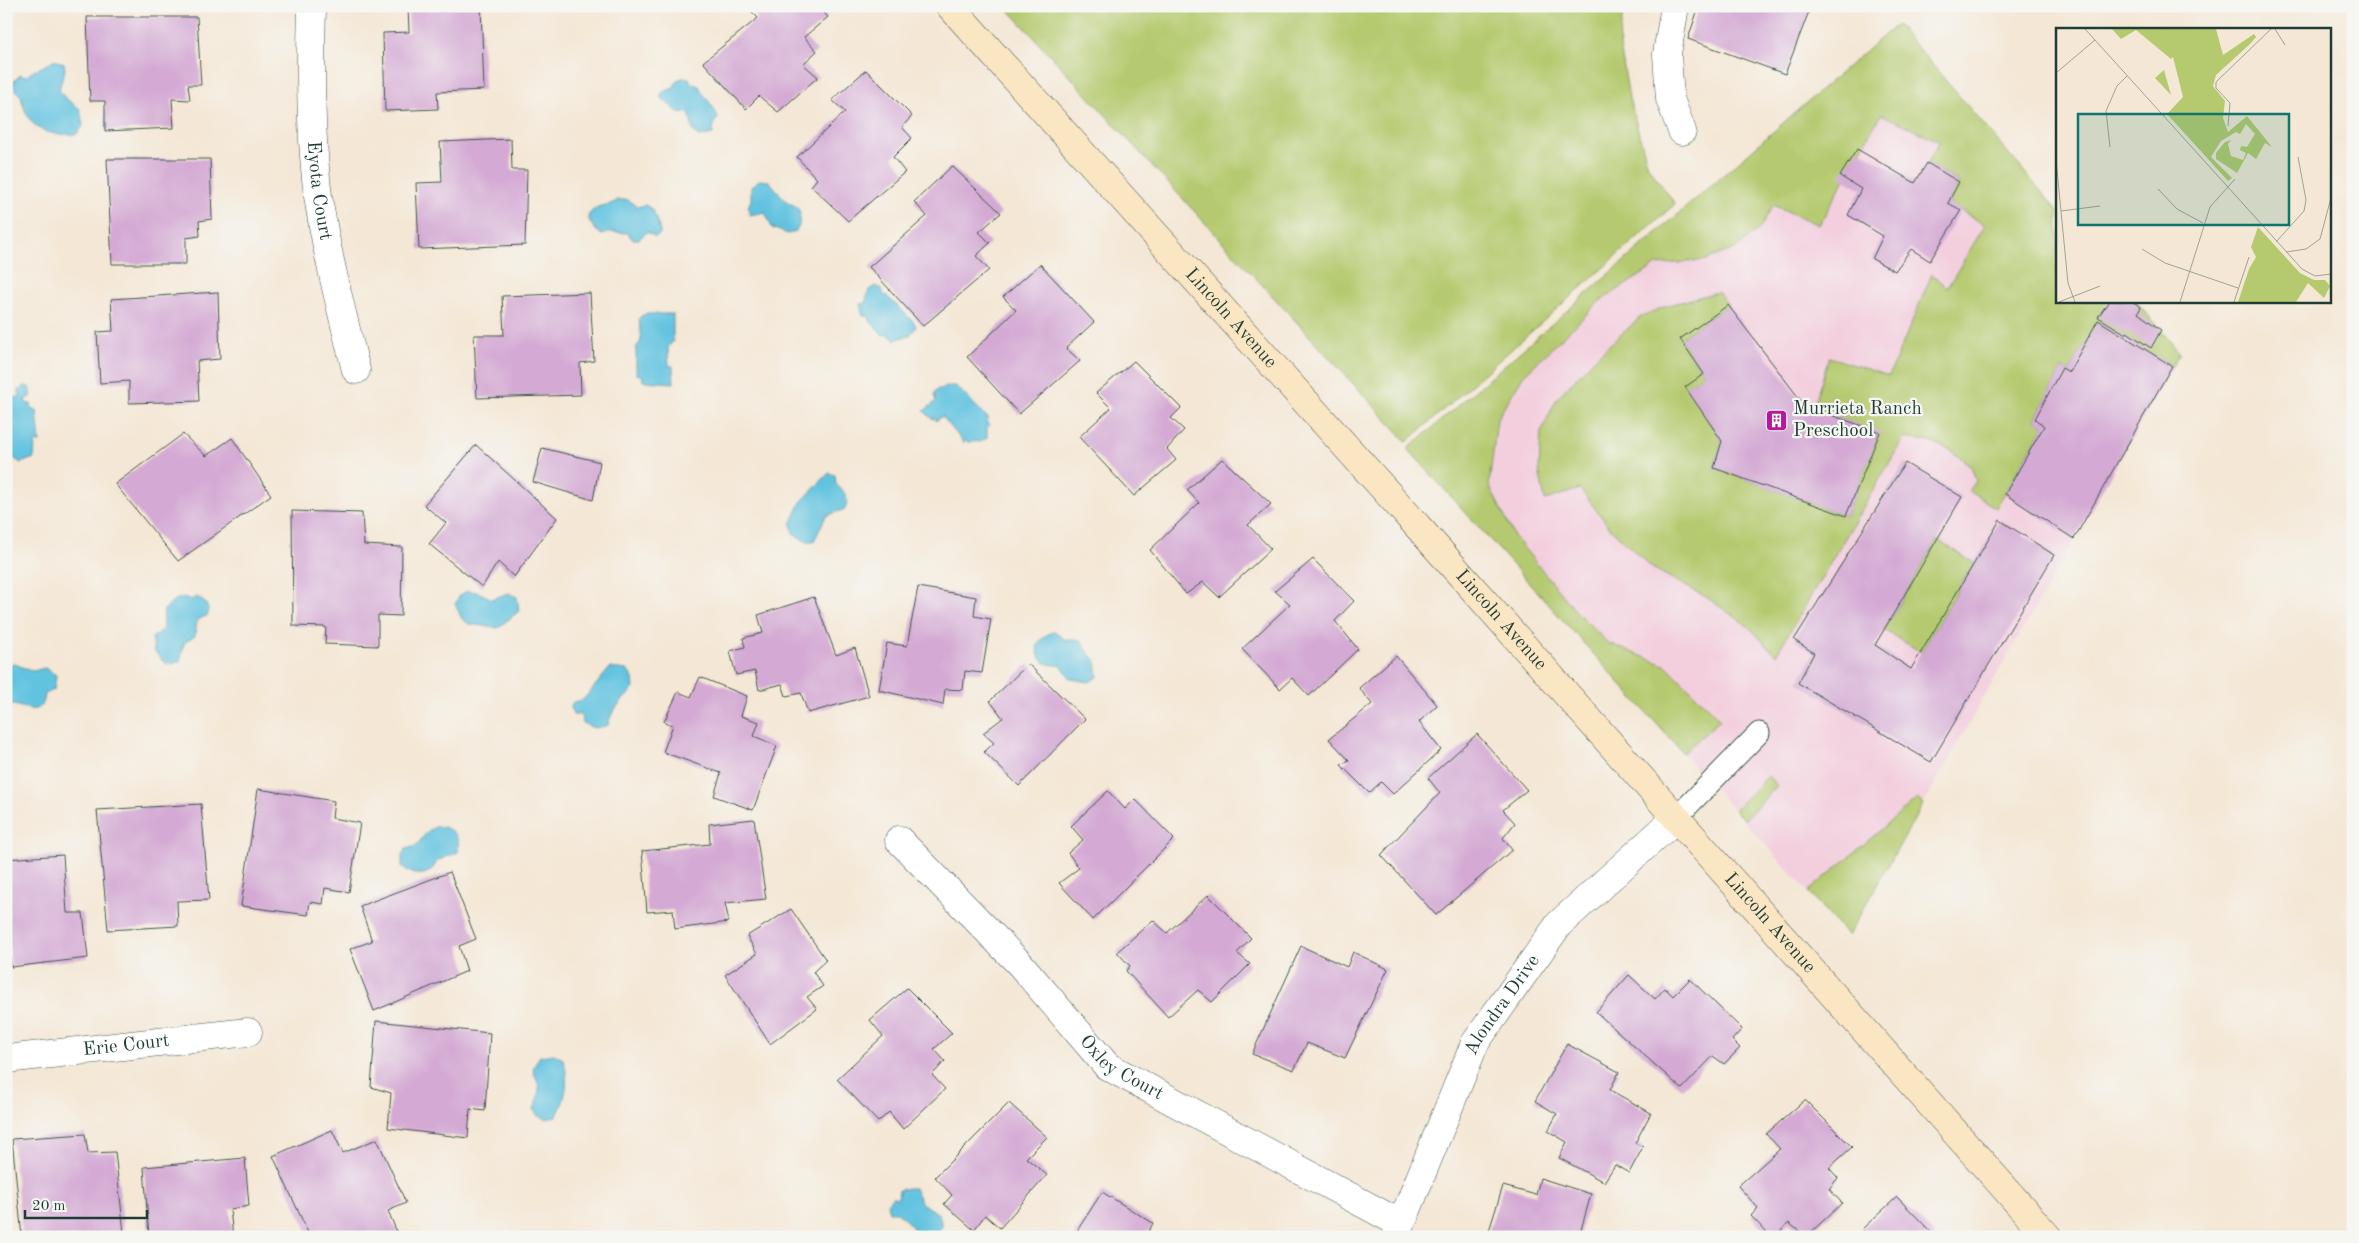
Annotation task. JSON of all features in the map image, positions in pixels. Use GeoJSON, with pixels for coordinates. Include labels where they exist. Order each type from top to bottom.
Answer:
{"type":"FeatureCollection","features":[{"type":"Feature","properties":{"kind":"street","name":"Eyota Court"},"geometry":{"type":"LineString","coordinates":[[312,6],[309,80],[318,196],[335,282],[356,370]]}},
{"type":"Feature","properties":{"kind":"street","name":"Lincoln Avenue"},"geometry":{"type":"LineString","coordinates":[[950,6],[1407,514],[2048,1237]]}},
{"type":"Feature","properties":{"kind":"street"},"geometry":{"type":"LineString","coordinates":[[1675,6],[1667,54],[1670,99],[1682,131]]}},
{"type":"Feature","properties":{"kind":"street","name":"Alondra Drive"},"geometry":{"type":"LineString","coordinates":[[1399,1230],[1475,1043],[1559,924],[1675,818]]}},
{"type":"Feature","properties":{"kind":"street","name":"Oxley Court"},"geometry":{"type":"LineString","coordinates":[[899,840],[1020,964],[1107,1066],[1399,1230]]}},
{"type":"Feature","properties":{"kind":"street","name":"Erie Court"},"geometry":{"type":"LineString","coordinates":[[6,1059],[248,1032]]}},
{"type":"Feature","properties":{"kind":"lane"},"geometry":{"type":"LineString","coordinates":[[1675,818],[1759,733]]}},
{"type":"Feature","properties":{"kind":"shaded area"},"geometry":{"type":"Polygon","coordinates":[[[1897,24],[2056,209],[2056,302],[2137,302],[2180,353],[1848,936],[1408,449],[1897,24]]]}},
{"type":"Feature","properties":{"kind":"green space"},"geometry":{"type":"Polygon","coordinates":[[[1005,6],[1624,6],[1619,40],[1629,98],[1648,166],[1675,204],[1407,442],[1005,6]]]}},
{"type":"Feature","properties":{"kind":"green space"},"geometry":{"type":"Polygon","coordinates":[[[1897,24],[2056,209],[2056,302],[2137,302],[2180,353],[2172,366],[2098,321],[2069,372],[2062,368],[2035,419],[2044,426],[1996,508],[1969,491],[1976,481],[1971,466],[1949,449],[1926,441],[1904,438],[1776,655],[1748,626],[1706,597],[1652,568],[1611,529],[1580,489],[1545,500],[1539,470],[1541,432],[1557,398],[1598,355],[1642,316],[1669,305],[1718,292],[1728,305],[1680,339],[1704,374],[1686,387],[1722,441],[1714,468],[1846,516],[1879,433],[1813,408],[1829,357],[1889,376],[1932,274],[1947,288],[1985,225],[1948,203],[1959,182],[1927,163],[1940,142],[1881,114],[1819,225],[1773,205],[1760,228],[1737,248],[1706,260],[1657,265],[1600,301],[1523,376],[1497,419],[1489,485],[1514,536],[1573,608],[1608,643],[1667,666],[1720,720],[1683,753],[1408,449],[1897,24]]]}},
{"type":"Feature","properties":{"kind":"green space"},"geometry":{"type":"Polygon","coordinates":[[[1937,540],[1974,563],[1921,652],[1884,630],[1937,540]]]}},
{"type":"Feature","properties":{"kind":"green space"},"geometry":{"type":"Polygon","coordinates":[[[1768,776],[1777,786],[1744,820],[1734,810],[1768,776]]]}},
{"type":"Feature","properties":{"kind":"green space"},"geometry":{"type":"Polygon","coordinates":[[[1917,799],[1923,804],[1848,936],[1808,892],[1917,799]]]}},
{"type":"Feature","properties":{"kind":"water"},"geometry":{"type":"Polygon","coordinates":[[[53,60],[64,63],[65,70],[59,89],[64,97],[80,109],[83,126],[77,134],[55,134],[39,128],[28,117],[21,96],[15,90],[14,81],[20,75],[27,76],[53,60]]]}},
{"type":"Feature","properties":{"kind":"water"},"geometry":{"type":"Polygon","coordinates":[[[689,78],[691,83],[699,86],[714,110],[718,118],[714,123],[713,134],[699,137],[693,131],[689,113],[678,112],[660,97],[663,92],[674,88],[677,80],[689,78]]]}},
{"type":"Feature","properties":{"kind":"water"},"geometry":{"type":"Polygon","coordinates":[[[759,180],[769,181],[786,201],[797,207],[800,212],[799,226],[796,231],[788,234],[772,228],[765,212],[750,215],[748,207],[751,200],[751,187],[759,180]]]}},
{"type":"Feature","properties":{"kind":"water"},"geometry":{"type":"Polygon","coordinates":[[[618,200],[628,200],[637,207],[645,205],[652,209],[660,234],[655,237],[647,232],[639,239],[632,239],[628,233],[610,232],[602,235],[599,233],[591,225],[588,216],[595,208],[618,200]]]}},
{"type":"Feature","properties":{"kind":"water"},"geometry":{"type":"Polygon","coordinates":[[[875,286],[881,288],[884,295],[914,322],[916,327],[910,335],[894,340],[888,334],[883,335],[870,321],[869,316],[863,316],[860,304],[865,303],[869,290],[875,286]]]}},
{"type":"Feature","properties":{"kind":"water"},"geometry":{"type":"Polygon","coordinates":[[[646,314],[673,314],[673,342],[668,347],[669,366],[673,366],[674,383],[643,381],[642,375],[636,374],[636,348],[641,341],[639,319],[646,314]]]}},
{"type":"Feature","properties":{"kind":"water"},"geometry":{"type":"Polygon","coordinates":[[[23,386],[29,387],[31,396],[25,400],[26,403],[31,404],[32,410],[37,411],[40,442],[35,443],[34,458],[21,463],[6,453],[6,401],[9,398],[20,397],[19,390],[23,386]]]}},
{"type":"Feature","properties":{"kind":"water"},"geometry":{"type":"Polygon","coordinates":[[[956,386],[989,419],[986,421],[989,426],[987,428],[987,438],[980,442],[972,441],[970,443],[966,441],[964,443],[942,416],[936,421],[935,418],[932,419],[924,411],[936,401],[934,395],[936,390],[956,386]]]}},
{"type":"Feature","properties":{"kind":"water"},"geometry":{"type":"Polygon","coordinates":[[[829,473],[835,475],[836,484],[845,495],[847,501],[845,509],[826,516],[814,541],[805,541],[793,533],[791,524],[801,502],[829,473]]]}},
{"type":"Feature","properties":{"kind":"water"},"geometry":{"type":"Polygon","coordinates":[[[467,591],[478,592],[492,599],[508,593],[517,597],[519,611],[498,628],[469,624],[462,619],[455,604],[460,595],[467,591]]]}},
{"type":"Feature","properties":{"kind":"water"},"geometry":{"type":"Polygon","coordinates":[[[184,597],[190,600],[197,597],[202,600],[207,606],[208,615],[197,620],[195,636],[184,643],[180,662],[166,664],[154,651],[152,638],[162,631],[164,610],[175,600],[184,597]]]}},
{"type":"Feature","properties":{"kind":"water"},"geometry":{"type":"Polygon","coordinates":[[[1054,632],[1066,640],[1081,640],[1089,654],[1096,660],[1098,677],[1089,682],[1071,679],[1062,666],[1049,664],[1042,660],[1037,651],[1039,643],[1045,636],[1054,632]]]}},
{"type":"Feature","properties":{"kind":"water"},"geometry":{"type":"Polygon","coordinates":[[[10,664],[15,664],[32,671],[45,668],[56,675],[54,690],[45,694],[40,707],[31,709],[6,704],[6,667],[10,664]]]}},
{"type":"Feature","properties":{"kind":"water"},"geometry":{"type":"Polygon","coordinates":[[[610,668],[627,670],[633,678],[634,688],[615,709],[608,725],[597,728],[588,726],[582,722],[581,715],[573,715],[571,707],[573,702],[583,700],[610,668]]]}},
{"type":"Feature","properties":{"kind":"water"},"geometry":{"type":"Polygon","coordinates":[[[437,826],[443,827],[455,834],[459,846],[458,852],[437,861],[434,867],[426,873],[417,874],[407,870],[402,866],[402,855],[406,849],[416,846],[428,831],[437,826]]]}},
{"type":"Feature","properties":{"kind":"water"},"geometry":{"type":"Polygon","coordinates":[[[554,1054],[563,1059],[566,1089],[556,1117],[546,1119],[538,1116],[534,1109],[539,1089],[533,1070],[540,1056],[554,1054]]]}},
{"type":"Feature","properties":{"kind":"water"},"geometry":{"type":"Polygon","coordinates":[[[914,1188],[922,1204],[939,1214],[942,1226],[938,1233],[914,1230],[898,1212],[889,1212],[887,1203],[893,1197],[898,1198],[899,1190],[914,1188]]]}},
{"type":"Feature","properties":{"kind":"building"},"geometry":{"type":"Polygon","coordinates":[[[481,6],[484,90],[437,92],[438,109],[385,111],[383,33],[409,32],[408,7],[481,6]]]}},
{"type":"Feature","properties":{"kind":"building"},"geometry":{"type":"Polygon","coordinates":[[[746,6],[817,6],[828,17],[804,37],[817,51],[803,64],[818,77],[778,112],[759,96],[746,109],[703,62],[758,18],[746,6]]]}},
{"type":"Feature","properties":{"kind":"building"},"geometry":{"type":"Polygon","coordinates":[[[1699,6],[1811,6],[1785,74],[1688,39],[1699,6]]]}},
{"type":"Feature","properties":{"kind":"building"},"geometry":{"type":"Polygon","coordinates":[[[87,17],[197,17],[201,85],[188,85],[190,100],[172,99],[174,128],[105,131],[105,101],[90,101],[87,17]]]}},
{"type":"Feature","properties":{"kind":"building"},"geometry":{"type":"Polygon","coordinates":[[[866,70],[912,116],[902,127],[912,138],[893,157],[905,172],[848,221],[811,186],[817,179],[797,157],[845,112],[832,100],[866,70]]]}},
{"type":"Feature","properties":{"kind":"building"},"geometry":{"type":"Polygon","coordinates":[[[511,139],[512,170],[527,170],[525,245],[419,249],[416,183],[442,182],[440,142],[511,139]]]}},
{"type":"Feature","properties":{"kind":"building"},"geometry":{"type":"Polygon","coordinates":[[[1857,149],[1915,183],[1927,163],[1959,182],[1948,203],[1961,210],[1930,261],[1911,249],[1895,271],[1872,259],[1883,236],[1848,215],[1861,189],[1840,176],[1857,149]]]}},
{"type":"Feature","properties":{"kind":"building"},"geometry":{"type":"Polygon","coordinates":[[[107,159],[210,159],[212,219],[199,221],[200,236],[186,238],[186,264],[112,264],[107,159]]]}},
{"type":"Feature","properties":{"kind":"building"},"geometry":{"type":"Polygon","coordinates":[[[952,166],[1001,213],[979,232],[990,243],[976,256],[989,270],[923,326],[869,267],[927,216],[914,202],[952,166]]]}},
{"type":"Feature","properties":{"kind":"building"},"geometry":{"type":"Polygon","coordinates":[[[1040,264],[1094,322],[1066,348],[1080,361],[1019,414],[967,357],[1016,310],[1003,297],[1040,264]]]}},
{"type":"Feature","properties":{"kind":"building"},"geometry":{"type":"Polygon","coordinates":[[[218,292],[220,359],[197,361],[199,401],[129,403],[129,381],[100,383],[97,332],[113,331],[111,299],[218,292]]]}},
{"type":"Feature","properties":{"kind":"building"},"geometry":{"type":"Polygon","coordinates":[[[590,293],[594,361],[580,363],[581,395],[477,398],[474,335],[504,335],[502,296],[590,293]]]}},
{"type":"Feature","properties":{"kind":"building"},"geometry":{"type":"Polygon","coordinates":[[[2108,302],[2134,302],[2141,307],[2138,313],[2161,330],[2151,348],[2127,332],[2126,334],[2098,317],[2108,302]]]}},
{"type":"Feature","properties":{"kind":"building","name":"Murrieta Ranch Preschool"},"geometry":{"type":"Polygon","coordinates":[[[1728,305],[1805,406],[1880,432],[1846,516],[1714,468],[1722,441],[1685,387],[1704,374],[1680,339],[1728,305]]]}},
{"type":"Feature","properties":{"kind":"building"},"geometry":{"type":"Polygon","coordinates":[[[2098,320],[2172,366],[2074,539],[2005,494],[2044,426],[2035,419],[2062,368],[2069,372],[2098,320]]]}},
{"type":"Feature","properties":{"kind":"building"},"geometry":{"type":"Polygon","coordinates":[[[1134,361],[1181,408],[1171,418],[1184,430],[1167,449],[1176,460],[1134,496],[1079,437],[1111,408],[1096,393],[1134,361]]]}},
{"type":"Feature","properties":{"kind":"building"},"geometry":{"type":"Polygon","coordinates":[[[183,434],[206,456],[232,438],[271,495],[178,561],[115,484],[183,434]]]}},
{"type":"Feature","properties":{"kind":"building"},"geometry":{"type":"Polygon","coordinates":[[[476,445],[557,518],[514,577],[498,562],[482,587],[429,544],[446,523],[424,505],[476,445]]]}},
{"type":"Feature","properties":{"kind":"building"},"geometry":{"type":"Polygon","coordinates":[[[542,448],[600,462],[593,500],[533,482],[542,448]]]}},
{"type":"Feature","properties":{"kind":"building"},"geometry":{"type":"Polygon","coordinates":[[[1222,459],[1271,504],[1248,525],[1271,549],[1219,597],[1203,582],[1186,594],[1150,550],[1199,503],[1187,490],[1222,459]]]}},
{"type":"Feature","properties":{"kind":"building"},"geometry":{"type":"Polygon","coordinates":[[[1905,463],[1962,497],[1875,645],[1911,669],[2000,520],[2054,555],[1931,762],[1798,683],[1814,653],[1794,640],[1905,463]]]}},
{"type":"Feature","properties":{"kind":"building"},"geometry":{"type":"Polygon","coordinates":[[[292,511],[362,513],[364,545],[402,547],[401,616],[378,615],[378,646],[325,644],[326,627],[293,626],[292,511]]]}},
{"type":"Feature","properties":{"kind":"building"},"geometry":{"type":"Polygon","coordinates":[[[1313,559],[1354,601],[1335,621],[1358,649],[1309,696],[1292,678],[1280,689],[1242,649],[1290,604],[1275,591],[1313,559]]]}},
{"type":"Feature","properties":{"kind":"building"},"geometry":{"type":"Polygon","coordinates":[[[918,587],[976,597],[974,616],[991,619],[982,673],[965,671],[963,690],[945,689],[943,705],[879,690],[887,643],[907,646],[918,587]]]}},
{"type":"Feature","properties":{"kind":"building"},"geometry":{"type":"Polygon","coordinates":[[[814,597],[836,655],[855,648],[869,696],[808,713],[801,693],[786,696],[782,684],[759,690],[755,671],[736,675],[730,651],[745,647],[743,638],[763,633],[758,615],[814,597]]]}},
{"type":"Feature","properties":{"kind":"building"},"geometry":{"type":"Polygon","coordinates":[[[1396,656],[1437,705],[1419,722],[1441,750],[1393,794],[1381,782],[1369,793],[1341,765],[1349,760],[1329,739],[1372,704],[1359,688],[1396,656]]]}},
{"type":"Feature","properties":{"kind":"building"},"geometry":{"type":"Polygon","coordinates":[[[1028,664],[1085,719],[1019,786],[984,752],[994,743],[983,733],[1003,718],[990,701],[1028,664]]]}},
{"type":"Feature","properties":{"kind":"building"},"geometry":{"type":"Polygon","coordinates":[[[700,677],[747,696],[741,716],[759,722],[754,736],[777,746],[753,810],[714,796],[721,773],[663,752],[673,725],[664,722],[678,692],[691,697],[700,677]]]}},
{"type":"Feature","properties":{"kind":"building"},"geometry":{"type":"Polygon","coordinates":[[[1477,734],[1527,790],[1503,810],[1515,823],[1503,838],[1512,850],[1436,915],[1381,855],[1440,793],[1428,778],[1477,734]]]}},
{"type":"Feature","properties":{"kind":"building"},"geometry":{"type":"Polygon","coordinates":[[[258,789],[334,801],[332,818],[360,823],[349,892],[325,888],[323,904],[310,902],[308,915],[241,906],[258,789]]]}},
{"type":"Feature","properties":{"kind":"building"},"geometry":{"type":"Polygon","coordinates":[[[1108,791],[1125,809],[1135,799],[1174,839],[1093,920],[1059,883],[1079,868],[1068,853],[1083,840],[1071,826],[1108,791]]]}},
{"type":"Feature","properties":{"kind":"building"},"geometry":{"type":"Polygon","coordinates":[[[201,804],[209,900],[177,901],[178,926],[108,930],[97,810],[201,804]]]}},
{"type":"Feature","properties":{"kind":"building"},"geometry":{"type":"Polygon","coordinates":[[[754,819],[766,899],[725,903],[729,922],[675,929],[673,910],[647,912],[642,851],[710,844],[709,824],[754,819]]]}},
{"type":"Feature","properties":{"kind":"building"},"geometry":{"type":"Polygon","coordinates":[[[63,855],[67,913],[83,913],[88,958],[11,967],[9,939],[6,939],[6,859],[63,855]]]}},
{"type":"Feature","properties":{"kind":"building"},"geometry":{"type":"Polygon","coordinates":[[[450,872],[476,939],[459,946],[467,971],[374,1011],[350,949],[372,941],[360,906],[450,872]]]}},
{"type":"Feature","properties":{"kind":"building"},"geometry":{"type":"Polygon","coordinates":[[[1208,895],[1251,938],[1237,953],[1250,964],[1212,1002],[1198,990],[1168,1017],[1126,971],[1130,966],[1117,952],[1153,920],[1167,933],[1208,895]]]}},
{"type":"Feature","properties":{"kind":"building"},"geometry":{"type":"Polygon","coordinates":[[[791,909],[826,960],[813,972],[823,986],[807,997],[817,1009],[770,1044],[725,975],[757,954],[747,936],[791,909]]]}},
{"type":"Feature","properties":{"kind":"building"},"geometry":{"type":"Polygon","coordinates":[[[1301,946],[1347,967],[1353,952],[1388,969],[1345,1058],[1307,1043],[1294,1070],[1252,1054],[1301,946]]]}},
{"type":"Feature","properties":{"kind":"building"},"geometry":{"type":"Polygon","coordinates":[[[1629,975],[1655,999],[1665,988],[1673,996],[1690,979],[1742,1029],[1732,1040],[1740,1048],[1724,1064],[1713,1056],[1682,1089],[1596,1012],[1629,975]]]}},
{"type":"Feature","properties":{"kind":"building"},"geometry":{"type":"Polygon","coordinates":[[[907,988],[952,1033],[934,1049],[945,1061],[932,1075],[945,1089],[903,1129],[889,1112],[878,1122],[837,1079],[883,1036],[870,1020],[907,988]]]}},
{"type":"Feature","properties":{"kind":"building"},"geometry":{"type":"Polygon","coordinates":[[[376,1021],[490,1033],[485,1111],[470,1109],[468,1138],[388,1128],[391,1093],[371,1087],[376,1021]]]}},
{"type":"Feature","properties":{"kind":"building"},"geometry":{"type":"Polygon","coordinates":[[[1567,1044],[1619,1072],[1610,1090],[1651,1113],[1635,1143],[1643,1147],[1629,1173],[1615,1165],[1604,1182],[1559,1158],[1567,1142],[1548,1131],[1557,1114],[1535,1101],[1567,1044]]]}},
{"type":"Feature","properties":{"kind":"building"},"geometry":{"type":"Polygon","coordinates":[[[1805,1100],[1852,1147],[1829,1168],[1838,1178],[1829,1189],[1842,1203],[1806,1237],[1789,1223],[1774,1237],[1771,1237],[1751,1216],[1758,1208],[1738,1186],[1780,1149],[1766,1134],[1805,1100]]]}},
{"type":"Feature","properties":{"kind":"building"},"geometry":{"type":"Polygon","coordinates":[[[1009,1103],[1047,1137],[1026,1158],[1047,1175],[1000,1228],[985,1215],[974,1230],[944,1204],[952,1195],[935,1177],[1009,1103]]]}},
{"type":"Feature","properties":{"kind":"building"},"geometry":{"type":"Polygon","coordinates":[[[332,1130],[343,1153],[377,1139],[406,1203],[388,1211],[399,1237],[310,1237],[273,1156],[332,1130]]]}},
{"type":"Feature","properties":{"kind":"building"},"geometry":{"type":"Polygon","coordinates":[[[85,1134],[88,1153],[115,1152],[124,1233],[100,1237],[22,1237],[12,1139],[85,1134]]]}},
{"type":"Feature","properties":{"kind":"building"},"geometry":{"type":"Polygon","coordinates":[[[245,1158],[249,1206],[230,1209],[233,1237],[149,1237],[144,1167],[245,1158]]]}},
{"type":"Feature","properties":{"kind":"building"},"geometry":{"type":"Polygon","coordinates":[[[1540,1178],[1591,1194],[1579,1237],[1487,1237],[1503,1186],[1536,1195],[1540,1178]]]}},
{"type":"Feature","properties":{"kind":"building"},"geometry":{"type":"Polygon","coordinates":[[[1102,1192],[1153,1223],[1146,1237],[1073,1237],[1102,1192]]]}},
{"type":"Feature","properties":{"kind":"building"},"geometry":{"type":"Polygon","coordinates":[[[1897,1197],[1936,1237],[1867,1237],[1862,1229],[1897,1197]]]}},
{"type":"Feature","properties":{"kind":"place","name":"Murrieta Ranch Preschool"},"geometry":{"type":"Point","coordinates":[1777,420]}}]}
